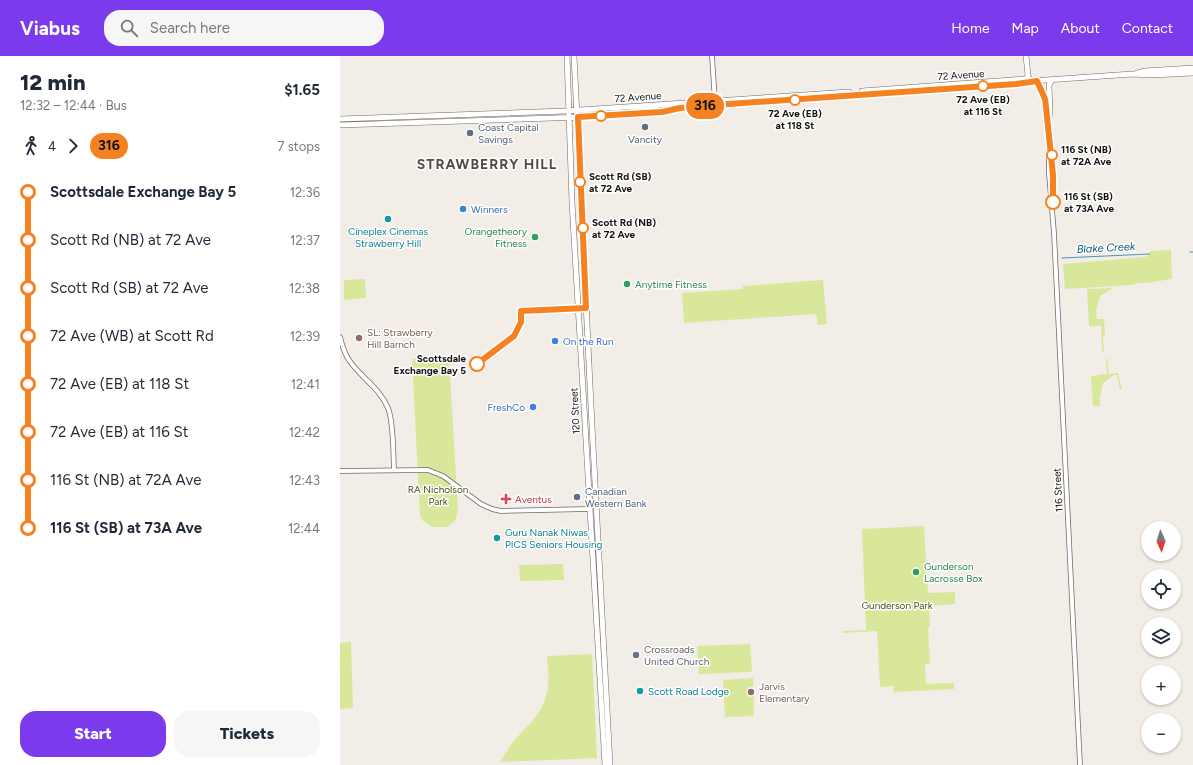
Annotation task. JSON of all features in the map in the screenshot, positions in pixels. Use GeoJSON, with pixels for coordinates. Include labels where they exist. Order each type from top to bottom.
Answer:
{"type":"FeatureCollection","features":[{"type":"Feature","properties":{"kind":"main road","name":"120 Street"},"geometry":{"type":"LineString","coordinates":[[567,56],[571,195],[589,509],[606,764]]}},
{"type":"Feature","properties":{"kind":"main road","name":"120 Street"},"geometry":{"type":"LineString","coordinates":[[574,56],[593,440],[606,764]]}},
{"type":"Feature","properties":{"kind":"main road"},"geometry":{"type":"LineString","coordinates":[[1026,56],[1028,75],[1026,79]]}},
{"type":"Feature","properties":{"kind":"main road","name":"72 Avenue"},"geometry":{"type":"LineString","coordinates":[[1132,74],[1145,70],[1193,68]]}},
{"type":"Feature","properties":{"kind":"main road","name":"72 Avenue"},"geometry":{"type":"LineString","coordinates":[[340,118],[569,111],[659,104],[715,103],[1016,84],[1035,81],[1132,74],[1152,75],[1193,72]]}},
{"type":"Feature","properties":{"kind":"main road","name":"72 Avenue"},"geometry":{"type":"LineString","coordinates":[[340,125],[578,117],[662,112],[715,103],[1026,79],[1035,81]]}},
{"type":"Feature","properties":{"kind":"main road"},"geometry":{"type":"LineString","coordinates":[[1048,122],[1050,112],[1049,85],[1052,80]]}},
{"type":"Feature","properties":{"kind":"main road"},"geometry":{"type":"LineString","coordinates":[[630,114],[634,110],[652,109],[657,107],[659,104]]}},
{"type":"Feature","properties":{"kind":"main road"},"geometry":{"type":"LineString","coordinates":[[582,380],[587,381],[588,383],[589,405],[591,407]]}},
{"type":"Feature","properties":{"kind":"main road"},"geometry":{"type":"LineString","coordinates":[[584,409],[588,412],[590,434],[593,440]]}},
{"type":"Feature","properties":{"kind":"street"},"geometry":{"type":"LineString","coordinates":[[712,56],[715,103]]}},
{"type":"Feature","properties":{"kind":"street","name":"116 Street"},"geometry":{"type":"LineString","coordinates":[[1035,81],[1045,99],[1053,175],[1053,215],[1080,765]]}},
{"type":"Feature","properties":{"kind":"street"},"geometry":{"type":"LineString","coordinates":[[340,337],[349,361],[377,390],[388,408],[392,428],[394,470]]}},
{"type":"Feature","properties":{"kind":"street"},"geometry":{"type":"LineString","coordinates":[[340,471],[423,470],[438,473],[481,504],[492,509],[510,511],[589,509]]}},
{"type":"Feature","properties":{"kind":"green space"},"geometry":{"type":"Polygon","coordinates":[[[1171,250],[1172,279],[1149,283],[1138,283],[1133,285],[1065,289],[1063,264],[1145,257],[1150,254],[1150,251],[1171,250]]]}},
{"type":"Feature","properties":{"kind":"green space"},"geometry":{"type":"Polygon","coordinates":[[[365,279],[366,298],[344,300],[344,280],[365,279]]]}},
{"type":"Feature","properties":{"kind":"green space"},"geometry":{"type":"Polygon","coordinates":[[[823,280],[827,324],[818,325],[816,314],[684,323],[682,293],[743,289],[743,286],[823,280]]]}},
{"type":"Feature","properties":{"kind":"green space"},"geometry":{"type":"Polygon","coordinates":[[[1113,288],[1100,296],[1096,310],[1097,319],[1104,319],[1104,352],[1102,352],[1101,326],[1089,326],[1087,289],[1113,288]]]}},
{"type":"Feature","properties":{"kind":"green space","name":"RA Nicholson Park"},"geometry":{"type":"Polygon","coordinates":[[[449,357],[458,511],[455,521],[447,527],[432,527],[423,521],[420,515],[412,359],[449,357]]]}},
{"type":"Feature","properties":{"kind":"green space"},"geometry":{"type":"Polygon","coordinates":[[[1106,358],[1109,374],[1118,373],[1122,389],[1120,390],[1117,375],[1114,375],[1103,383],[1100,406],[1093,406],[1091,376],[1107,374],[1106,358]]]}},
{"type":"Feature","properties":{"kind":"green space","name":"Gunderson Park"},"geometry":{"type":"Polygon","coordinates":[[[924,526],[928,593],[955,592],[955,604],[929,606],[930,627],[928,627],[930,663],[925,664],[926,684],[954,683],[954,689],[894,692],[893,686],[880,687],[877,631],[843,633],[843,631],[866,630],[862,529],[924,526]]]}},
{"type":"Feature","properties":{"kind":"green space"},"geometry":{"type":"Polygon","coordinates":[[[563,564],[564,580],[520,581],[519,565],[563,564]]]}},
{"type":"Feature","properties":{"kind":"green space"},"geometry":{"type":"Polygon","coordinates":[[[351,642],[353,708],[340,709],[340,643],[351,642]]]}},
{"type":"Feature","properties":{"kind":"green space"},"geometry":{"type":"Polygon","coordinates":[[[750,644],[752,672],[699,674],[697,646],[750,644]]]}},
{"type":"Feature","properties":{"kind":"green space"},"geometry":{"type":"Polygon","coordinates":[[[592,654],[597,758],[500,762],[515,739],[535,717],[543,704],[548,686],[547,656],[592,654]]]}},
{"type":"Feature","properties":{"kind":"green space"},"geometry":{"type":"Polygon","coordinates":[[[753,678],[754,716],[725,717],[723,680],[753,678]]]}},
{"type":"Feature","properties":{"kind":"waterway","name":"Blake Creek"},"geometry":{"type":"LineString","coordinates":[[1062,258],[1150,254]]}},
{"type":"Feature","properties":{"kind":"bus line","name":"316"},"geometry":{"type":"LineString","coordinates":[[477,364],[514,336],[521,322],[521,311],[586,308],[578,117],[662,112],[680,108],[715,105],[1030,83],[1032,81],[1037,81],[1045,99],[1048,136],[1052,157],[1053,202]]}},
{"type":"Feature","properties":{"kind":"place","name":"72 Ave (EB) at 116 St"},"geometry":{"type":"Point","coordinates":[983,86]}},
{"type":"Feature","properties":{"kind":"place","name":"72 Ave (EB) at 118 St"},"geometry":{"type":"Point","coordinates":[795,100]}},
{"type":"Feature","properties":{"kind":"place","name":"Vancity"},"geometry":{"type":"Point","coordinates":[645,127]}},
{"type":"Feature","properties":{"kind":"place","name":"Coast Capital Savings"},"geometry":{"type":"Point","coordinates":[470,133]}},
{"type":"Feature","properties":{"kind":"place","name":"116 St (NB) at 72A Ave"},"geometry":{"type":"Point","coordinates":[1052,155]}},
{"type":"Feature","properties":{"kind":"place","name":"Scott Rd (SB) at 72 Ave"},"geometry":{"type":"Point","coordinates":[580,182]}},
{"type":"Feature","properties":{"kind":"place","name":"116 St (SB) at 73A Ave"},"geometry":{"type":"Point","coordinates":[1053,202]}},
{"type":"Feature","properties":{"kind":"place","name":"Winners"},"geometry":{"type":"Point","coordinates":[463,209]}},
{"type":"Feature","properties":{"kind":"place","name":"Cineplex Cinemas Strawberry Hill"},"geometry":{"type":"Point","coordinates":[388,219]}},
{"type":"Feature","properties":{"kind":"place","name":"Scott Rd (NB) at 72 Ave"},"geometry":{"type":"Point","coordinates":[583,228]}},
{"type":"Feature","properties":{"kind":"place","name":"Orangetheory Fitness"},"geometry":{"type":"Point","coordinates":[535,237]}},
{"type":"Feature","properties":{"kind":"place","name":"Anytime Fitness"},"geometry":{"type":"Point","coordinates":[627,284]}},
{"type":"Feature","properties":{"kind":"place","name":"SL: Strawberry Hill Barnch"},"geometry":{"type":"Point","coordinates":[359,338]}},
{"type":"Feature","properties":{"kind":"place","name":"On the Run"},"geometry":{"type":"Point","coordinates":[555,341]}},
{"type":"Feature","properties":{"kind":"place","name":"Scottsdale Exchange Bay 5"},"geometry":{"type":"Point","coordinates":[477,364]}},
{"type":"Feature","properties":{"kind":"place","name":"FreshCo"},"geometry":{"type":"Point","coordinates":[533,407]}},
{"type":"Feature","properties":{"kind":"place","name":"Canadian Western Bank"},"geometry":{"type":"Point","coordinates":[577,497]}},
{"type":"Feature","properties":{"kind":"place","name":"Aventus"},"geometry":{"type":"Point","coordinates":[506,499]}},
{"type":"Feature","properties":{"kind":"place","name":"Guru Nanak Niwas PICS Seniors Housing"},"geometry":{"type":"Point","coordinates":[497,538]}},
{"type":"Feature","properties":{"kind":"place","name":"Gunderson Lacrosse Box"},"geometry":{"type":"Point","coordinates":[916,572]}},
{"type":"Feature","properties":{"kind":"place","name":"Crossroads United Church"},"geometry":{"type":"Point","coordinates":[636,655]}},
{"type":"Feature","properties":{"kind":"place","name":"Scott Road Lodge"},"geometry":{"type":"Point","coordinates":[640,691]}},
{"type":"Feature","properties":{"kind":"place","name":"Jarvis Elementary"},"geometry":{"type":"Point","coordinates":[751,692]}},
{"type":"Feature","properties":{"kind":"district","name":"STRAWBERRY HILL"},"geometry":{"type":"Point","coordinates":[487,164]}}]}
